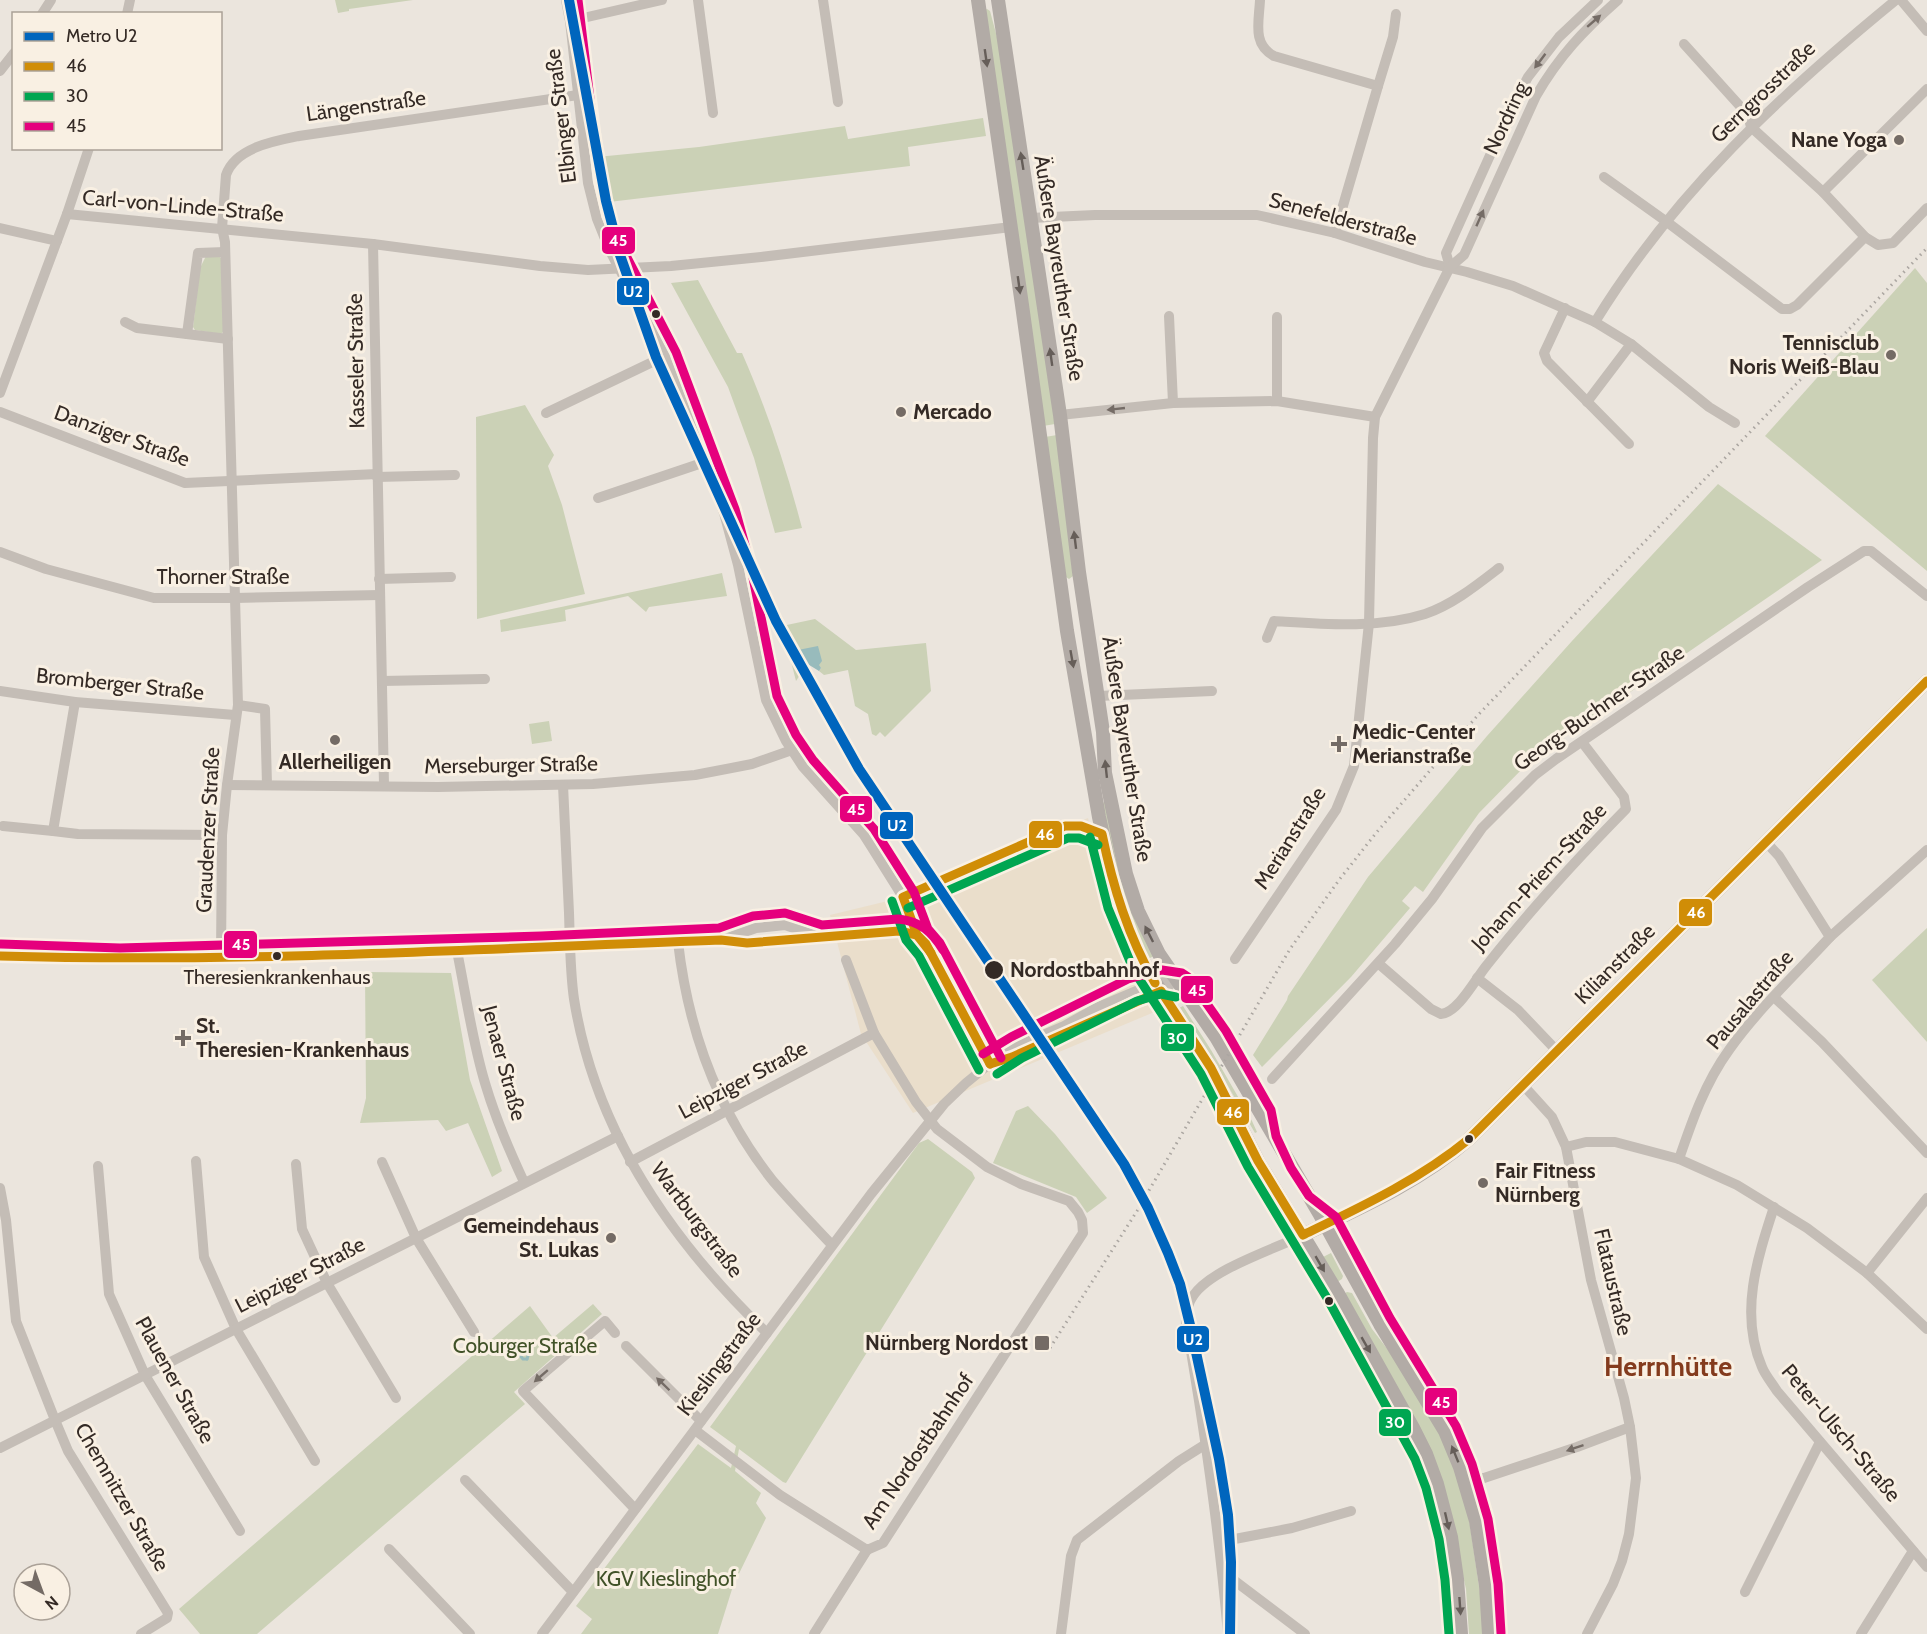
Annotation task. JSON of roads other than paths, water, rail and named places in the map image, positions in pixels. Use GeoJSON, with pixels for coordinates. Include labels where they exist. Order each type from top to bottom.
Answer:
{"type":"FeatureCollection","features":[{"type":"Feature","properties":{"kind":"main road"},"geometry":{"type":"LineString","coordinates":[[978,3],[998,4]]}},
{"type":"Feature","properties":{"kind":"main road","name":"Äußere Bayreuther Straße"},"geometry":{"type":"LineString","coordinates":[[978,3],[1067,631],[1102,834],[1119,904],[1136,947],[1158,987],[1211,1068],[1253,1153],[1303,1235],[1413,1428],[1437,1484],[1454,1557],[1461,1634]]}},
{"type":"Feature","properties":{"kind":"main road","name":"Äußere Bayreuther Straße"},"geometry":{"type":"LineString","coordinates":[[998,4],[1060,415],[1080,577],[1098,696],[1106,773],[1126,874],[1148,932],[1179,985],[1216,1037],[1326,1224],[1380,1324],[1440,1422],[1465,1482],[1480,1539],[1489,1634]]}},
{"type":"Feature","properties":{"kind":"main road","name":"Kilianstraße"},"geometry":{"type":"LineString","coordinates":[[1303,1235],[1392,1191],[1442,1161],[1469,1139],[1927,681]]}},
{"type":"Feature","properties":{"kind":"main road"},"geometry":{"type":"LineString","coordinates":[[1337,1294],[1344,1285],[1358,1283]]}},
{"type":"Feature","properties":{"kind":"street","name":"Elbinger Straße"},"geometry":{"type":"LineString","coordinates":[[566,0],[589,190],[602,233],[665,356],[724,513],[766,700],[803,767],[864,835],[903,897],[917,934],[929,949],[990,1064]]}},
{"type":"Feature","properties":{"kind":"street"},"geometry":{"type":"LineString","coordinates":[[570,21],[662,0]]}},
{"type":"Feature","properties":{"kind":"street"},"geometry":{"type":"LineString","coordinates":[[698,0],[713,113]]}},
{"type":"Feature","properties":{"kind":"street"},"geometry":{"type":"LineString","coordinates":[[823,0],[838,102]]}},
{"type":"Feature","properties":{"kind":"street"},"geometry":{"type":"LineString","coordinates":[[1260,0],[1258,37],[1265,51],[1274,56],[1378,86]]}},
{"type":"Feature","properties":{"kind":"street"},"geometry":{"type":"LineString","coordinates":[[1578,18],[1582,0]]}},
{"type":"Feature","properties":{"kind":"street","name":"Nordring"},"geometry":{"type":"LineString","coordinates":[[1450,267],[1446,253],[1510,111],[1528,77],[1578,18],[1598,0]]}},
{"type":"Feature","properties":{"kind":"street","name":"Nordring"},"geometry":{"type":"LineString","coordinates":[[1375,417],[1450,267],[1464,255],[1536,96],[1547,77],[1572,43],[1618,0]]}},
{"type":"Feature","properties":{"kind":"street","name":"Gerngrosstraße"},"geometry":{"type":"LineString","coordinates":[[1595,322],[1667,222],[1704,177],[1792,88],[1896,0]]}},
{"type":"Feature","properties":{"kind":"street"},"geometry":{"type":"LineString","coordinates":[[1901,0],[1927,31]]}},
{"type":"Feature","properties":{"kind":"street"},"geometry":{"type":"LineString","coordinates":[[1335,233],[1393,37],[1396,14]]}},
{"type":"Feature","properties":{"kind":"street"},"geometry":{"type":"LineString","coordinates":[[1684,44],[1748,115],[1751,127],[1823,192],[1865,237],[1878,245],[1893,243],[1927,208]]}},
{"type":"Feature","properties":{"kind":"street"},"geometry":{"type":"LineString","coordinates":[[0,70],[12,55]]}},
{"type":"Feature","properties":{"kind":"street"},"geometry":{"type":"LineString","coordinates":[[1823,192],[1927,89]]}},
{"type":"Feature","properties":{"kind":"street","name":"Längenstraße"},"geometry":{"type":"LineString","coordinates":[[228,339],[222,228],[226,175],[229,168],[242,155],[271,143],[298,136],[578,95]]}},
{"type":"Feature","properties":{"kind":"street"},"geometry":{"type":"LineString","coordinates":[[0,393],[68,214],[88,150]]}},
{"type":"Feature","properties":{"kind":"street"},"geometry":{"type":"LineString","coordinates":[[1604,177],[1782,309],[1790,309],[1797,305],[1865,237]]}},
{"type":"Feature","properties":{"kind":"street","name":"Carl-von-Linde-Straße"},"geometry":{"type":"LineString","coordinates":[[68,214],[373,244],[588,270],[620,270],[810,252],[1011,227]]}},
{"type":"Feature","properties":{"kind":"street","name":"Senefelderstraße"},"geometry":{"type":"LineString","coordinates":[[1030,218],[1095,215],[1257,215],[1335,233],[1425,262],[1513,286],[1566,308],[1595,322],[1631,344],[1708,407],[1735,423]]}},
{"type":"Feature","properties":{"kind":"street"},"geometry":{"type":"LineString","coordinates":[[0,228],[57,241]]}},
{"type":"Feature","properties":{"kind":"street","name":"Kasseler Straße"},"geometry":{"type":"LineString","coordinates":[[373,244],[384,785]]}},
{"type":"Feature","properties":{"kind":"street"},"geometry":{"type":"LineString","coordinates":[[188,334],[198,253],[225,252]]}},
{"type":"Feature","properties":{"kind":"street"},"geometry":{"type":"LineString","coordinates":[[1566,308],[1544,353],[1547,362],[1629,444]]}},
{"type":"Feature","properties":{"kind":"street"},"geometry":{"type":"LineString","coordinates":[[1169,316],[1173,403]]}},
{"type":"Feature","properties":{"kind":"street"},"geometry":{"type":"LineString","coordinates":[[1276,317],[1277,401]]}},
{"type":"Feature","properties":{"kind":"street"},"geometry":{"type":"LineString","coordinates":[[125,322],[137,328],[228,339]]}},
{"type":"Feature","properties":{"kind":"street","name":"Graudenzer Straße"},"geometry":{"type":"LineString","coordinates":[[221,957],[222,835],[226,785],[237,710],[228,339]]}},
{"type":"Feature","properties":{"kind":"street"},"geometry":{"type":"LineString","coordinates":[[1587,402],[1631,344]]}},
{"type":"Feature","properties":{"kind":"street"},"geometry":{"type":"LineString","coordinates":[[546,413],[665,356]]}},
{"type":"Feature","properties":{"kind":"street"},"geometry":{"type":"LineString","coordinates":[[1060,415],[1173,403],[1277,401],[1375,417]]}},
{"type":"Feature","properties":{"kind":"street","name":"Danziger Straße"},"geometry":{"type":"LineString","coordinates":[[0,412],[186,483],[377,476]]}},
{"type":"Feature","properties":{"kind":"street","name":"Merianstraße"},"geometry":{"type":"LineString","coordinates":[[1235,959],[1336,810],[1354,766],[1369,623],[1375,417]]}},
{"type":"Feature","properties":{"kind":"street"},"geometry":{"type":"LineString","coordinates":[[598,498],[705,462]]}},
{"type":"Feature","properties":{"kind":"street"},"geometry":{"type":"LineString","coordinates":[[377,476],[455,475]]}},
{"type":"Feature","properties":{"kind":"street","name":"Georg-Buchner-Straße"},"geometry":{"type":"LineString","coordinates":[[1272,1079],[1379,964],[1432,899],[1487,822],[1535,775],[1864,551],[1871,551],[1927,596]]}},
{"type":"Feature","properties":{"kind":"street","name":"Thorner Straße"},"geometry":{"type":"LineString","coordinates":[[0,552],[46,569],[154,598],[380,595]]}},
{"type":"Feature","properties":{"kind":"street"},"geometry":{"type":"LineString","coordinates":[[1267,638],[1274,621],[1324,624],[1369,623],[1433,611],[1478,585],[1499,568]]}},
{"type":"Feature","properties":{"kind":"street"},"geometry":{"type":"LineString","coordinates":[[379,579],[451,577]]}},
{"type":"Feature","properties":{"kind":"street"},"geometry":{"type":"LineString","coordinates":[[382,681],[485,678]]}},
{"type":"Feature","properties":{"kind":"street","name":"Bromberger Straße"},"geometry":{"type":"LineString","coordinates":[[0,691],[75,702],[237,710]]}},
{"type":"Feature","properties":{"kind":"street"},"geometry":{"type":"LineString","coordinates":[[1098,696],[1212,691]]}},
{"type":"Feature","properties":{"kind":"street"},"geometry":{"type":"LineString","coordinates":[[53,831],[75,702]]}},
{"type":"Feature","properties":{"kind":"street"},"geometry":{"type":"LineString","coordinates":[[237,710],[265,708],[267,785]]}},
{"type":"Feature","properties":{"kind":"street","name":"Johann-Priem-Straße"},"geometry":{"type":"LineString","coordinates":[[1477,978],[1541,898],[1626,809],[1624,797],[1582,742]]}},
{"type":"Feature","properties":{"kind":"street","name":"Merseburger Straße"},"geometry":{"type":"LineString","coordinates":[[226,785],[594,784],[695,775],[752,764],[792,750]]}},
{"type":"Feature","properties":{"kind":"street","name":"Wartburgstraße"},"geometry":{"type":"LineString","coordinates":[[563,785],[574,999],[598,1088],[630,1162],[654,1201],[695,1256],[737,1304],[767,1332]]}},
{"type":"Feature","properties":{"kind":"street"},"geometry":{"type":"LineString","coordinates":[[3,826],[78,834],[222,835]]}},
{"type":"Feature","properties":{"kind":"street"},"geometry":{"type":"LineString","coordinates":[[903,897],[1065,826],[1080,826],[1102,834]]}},
{"type":"Feature","properties":{"kind":"street"},"geometry":{"type":"LineString","coordinates":[[1766,842],[1779,856],[1830,937]]}},
{"type":"Feature","properties":{"kind":"street","name":"Pausalastraße"},"geometry":{"type":"LineString","coordinates":[[1679,1159],[1697,1107],[1717,1069],[1752,1021],[1830,937],[1927,850]]}},
{"type":"Feature","properties":{"kind":"street"},"geometry":{"type":"LineString","coordinates":[[0,956],[97,959],[570,947],[722,940],[756,928],[784,925],[820,937],[898,931],[917,934]]}},
{"type":"Feature","properties":{"kind":"street"},"geometry":{"type":"LineString","coordinates":[[678,942],[681,973],[692,1021],[705,1062],[728,1110],[747,1145],[773,1181],[832,1245]]}},
{"type":"Feature","properties":{"kind":"street","name":"Jenaer Straße"},"geometry":{"type":"LineString","coordinates":[[458,951],[485,1083],[502,1134],[524,1182]]}},
{"type":"Feature","properties":{"kind":"street"},"geometry":{"type":"LineString","coordinates":[[846,960],[874,1033],[898,1074],[930,1120]]}},
{"type":"Feature","properties":{"kind":"street"},"geometry":{"type":"LineString","coordinates":[[1379,964],[1431,1009],[1441,1014],[1454,1010],[1477,978],[1518,1010],[1557,1051]]}},
{"type":"Feature","properties":{"kind":"street"},"geometry":{"type":"LineString","coordinates":[[1158,987],[1167,981],[1179,985]]}},
{"type":"Feature","properties":{"kind":"street","name":"Kieslingstraße"},"geometry":{"type":"LineString","coordinates":[[542,1634],[832,1245],[930,1120],[955,1093],[1004,1052],[1056,1029],[1114,999],[1158,987]]}},
{"type":"Feature","properties":{"kind":"street"},"geometry":{"type":"LineString","coordinates":[[1774,997],[1838,1058],[1927,1153]]}},
{"type":"Feature","properties":{"kind":"street","name":"Leipziger Straße"},"geometry":{"type":"LineString","coordinates":[[630,1162],[874,1033]]}},
{"type":"Feature","properties":{"kind":"street","name":"Flataustraße"},"geometry":{"type":"LineString","coordinates":[[1523,1085],[1552,1117],[1566,1147],[1587,1264],[1624,1398],[1636,1478],[1629,1533],[1613,1584],[1587,1634]]}},
{"type":"Feature","properties":{"kind":"street","name":"Am Nordostbahnhof"},"geometry":{"type":"LineString","coordinates":[[814,1634],[867,1550],[883,1543],[1083,1233],[1082,1220],[1069,1201],[1020,1184],[987,1167],[942,1133],[930,1120]]}},
{"type":"Feature","properties":{"kind":"street","name":"Leipziger Straße"},"geometry":{"type":"LineString","coordinates":[[0,1448],[618,1136]]}},
{"type":"Feature","properties":{"kind":"street"},"geometry":{"type":"LineString","coordinates":[[1566,1147],[1586,1142],[1615,1142],[1679,1159],[1737,1185],[1807,1228],[1867,1273],[1927,1329]]}},
{"type":"Feature","properties":{"kind":"street"},"geometry":{"type":"LineString","coordinates":[[196,1161],[204,1257],[236,1329],[315,1461]]}},
{"type":"Feature","properties":{"kind":"street"},"geometry":{"type":"LineString","coordinates":[[382,1162],[416,1238],[474,1332]]}},
{"type":"Feature","properties":{"kind":"street"},"geometry":{"type":"LineString","coordinates":[[296,1164],[302,1229],[327,1283],[396,1398]]}},
{"type":"Feature","properties":{"kind":"street","name":"Plauener Straße"},"geometry":{"type":"LineString","coordinates":[[98,1166],[109,1294],[145,1374],[240,1531]]}},
{"type":"Feature","properties":{"kind":"street","name":"Chemnitzer Straße"},"geometry":{"type":"LineString","coordinates":[[0,1188],[6,1220],[16,1321],[55,1420],[68,1451],[168,1613],[167,1618],[141,1634]]}},
{"type":"Feature","properties":{"kind":"street"},"geometry":{"type":"LineString","coordinates":[[1867,1273],[1927,1198]]}},
{"type":"Feature","properties":{"kind":"street","name":"Peter-Ulsch-Straße"},"geometry":{"type":"LineString","coordinates":[[1774,1207],[1753,1279],[1752,1328],[1755,1349],[1762,1369],[1777,1391],[1927,1567]]}},
{"type":"Feature","properties":{"kind":"street"},"geometry":{"type":"LineString","coordinates":[[1228,1634],[1223,1572],[1206,1444],[1186,1322],[1187,1308],[1199,1289],[1217,1275],[1303,1235]]}},
{"type":"Feature","properties":{"kind":"street"},"geometry":{"type":"LineString","coordinates":[[615,1334],[605,1321],[523,1391],[635,1509]]}},
{"type":"Feature","properties":{"kind":"street"},"geometry":{"type":"LineString","coordinates":[[626,1346],[698,1425]]}},
{"type":"Feature","properties":{"kind":"street","name":"Am Nordostbahnhof"},"geometry":{"type":"LineString","coordinates":[[698,1425],[780,1495],[867,1550]]}},
{"type":"Feature","properties":{"kind":"street"},"geometry":{"type":"LineString","coordinates":[[1465,1482],[1547,1458],[1630,1427]]}},
{"type":"Feature","properties":{"kind":"street"},"geometry":{"type":"LineString","coordinates":[[1745,1592],[1820,1442]]}},
{"type":"Feature","properties":{"kind":"street"},"geometry":{"type":"LineString","coordinates":[[1062,1634],[1071,1556],[1077,1540],[1179,1461],[1206,1444]]}},
{"type":"Feature","properties":{"kind":"street"},"geometry":{"type":"LineString","coordinates":[[465,1480],[573,1592]]}},
{"type":"Feature","properties":{"kind":"street"},"geometry":{"type":"LineString","coordinates":[[1219,1542],[1292,1528],[1351,1511]]}},
{"type":"Feature","properties":{"kind":"street"},"geometry":{"type":"LineString","coordinates":[[389,1550],[470,1634]]}},
{"type":"Feature","properties":{"kind":"street"},"geometry":{"type":"LineString","coordinates":[[1861,1634],[1913,1551]]}},
{"type":"Feature","properties":{"kind":"street"},"geometry":{"type":"LineString","coordinates":[[1223,1572],[1305,1634]]}},
{"type":"Feature","properties":{"kind":"water"},"geometry":{"type":"Polygon","coordinates":[[[818,646],[822,661],[819,671],[801,660],[798,650],[818,646]]]}},
{"type":"Feature","properties":{"kind":"waterway"},"geometry":{"type":"LineString","coordinates":[[509,1347],[514,1348],[523,1359],[527,1359]]}},
{"type":"Feature","properties":{"kind":"waterway"},"geometry":{"type":"LineString","coordinates":[[526,1352],[527,1359]]}},
{"type":"Feature","properties":{"kind":"railway"},"geometry":{"type":"LineString","coordinates":[[1050,1348],[1137,1211],[1290,949],[1376,833],[1478,715],[1927,248]]}},
{"type":"Feature","properties":{"kind":"metro line","name":"U2"},"geometry":{"type":"LineString","coordinates":[[569,0],[606,201],[620,255],[656,357],[776,621],[859,769],[1124,1164],[1148,1208],[1168,1253],[1180,1284],[1219,1459],[1228,1515],[1231,1562],[1230,1634]]}},
{"type":"Feature","properties":{"kind":"place","name":"Nane Yoga"},"geometry":{"type":"Point","coordinates":[1899,140]}},
{"type":"Feature","properties":{"kind":"place","name":"Tennisclub Noris Weiß-Blau"},"geometry":{"type":"Point","coordinates":[1891,355]}},
{"type":"Feature","properties":{"kind":"place","name":"Mercado"},"geometry":{"type":"Point","coordinates":[901,412]}},
{"type":"Feature","properties":{"kind":"place","name":"Allerheiligen"},"geometry":{"type":"Point","coordinates":[335,740]}},
{"type":"Feature","properties":{"kind":"place","name":"Medic-Center Merianstraße"},"geometry":{"type":"Point","coordinates":[1339,744]}},
{"type":"Feature","properties":{"kind":"place","name":"Theresienkrankenhaus"},"geometry":{"type":"Point","coordinates":[277,956]}},
{"type":"Feature","properties":{"kind":"place","name":"Nordostbahnhof"},"geometry":{"type":"Point","coordinates":[994,970]}},
{"type":"Feature","properties":{"kind":"place","name":"St. Theresien-Krankenhaus"},"geometry":{"type":"Point","coordinates":[183,1038]}},
{"type":"Feature","properties":{"kind":"place","name":"Fair Fitness Nürnberg"},"geometry":{"type":"Point","coordinates":[1483,1183]}},
{"type":"Feature","properties":{"kind":"place","name":"Gemeindehaus St. Lukas"},"geometry":{"type":"Point","coordinates":[611,1238]}},
{"type":"Feature","properties":{"kind":"place","name":"Nürnberg Nordost"},"geometry":{"type":"Point","coordinates":[1042,1343]}},
{"type":"Feature","properties":{"kind":"district","name":"Herrnhütte"},"geometry":{"type":"Point","coordinates":[1668,1367]}},
{"type":"Feature","properties":{"kind":"park label","name":"Coburger Straße"},"geometry":{"type":"Point","coordinates":[525,1346]}},
{"type":"Feature","properties":{"kind":"park label","name":"KGV Kieslinghof"},"geometry":{"type":"Point","coordinates":[666,1579]}}]}
